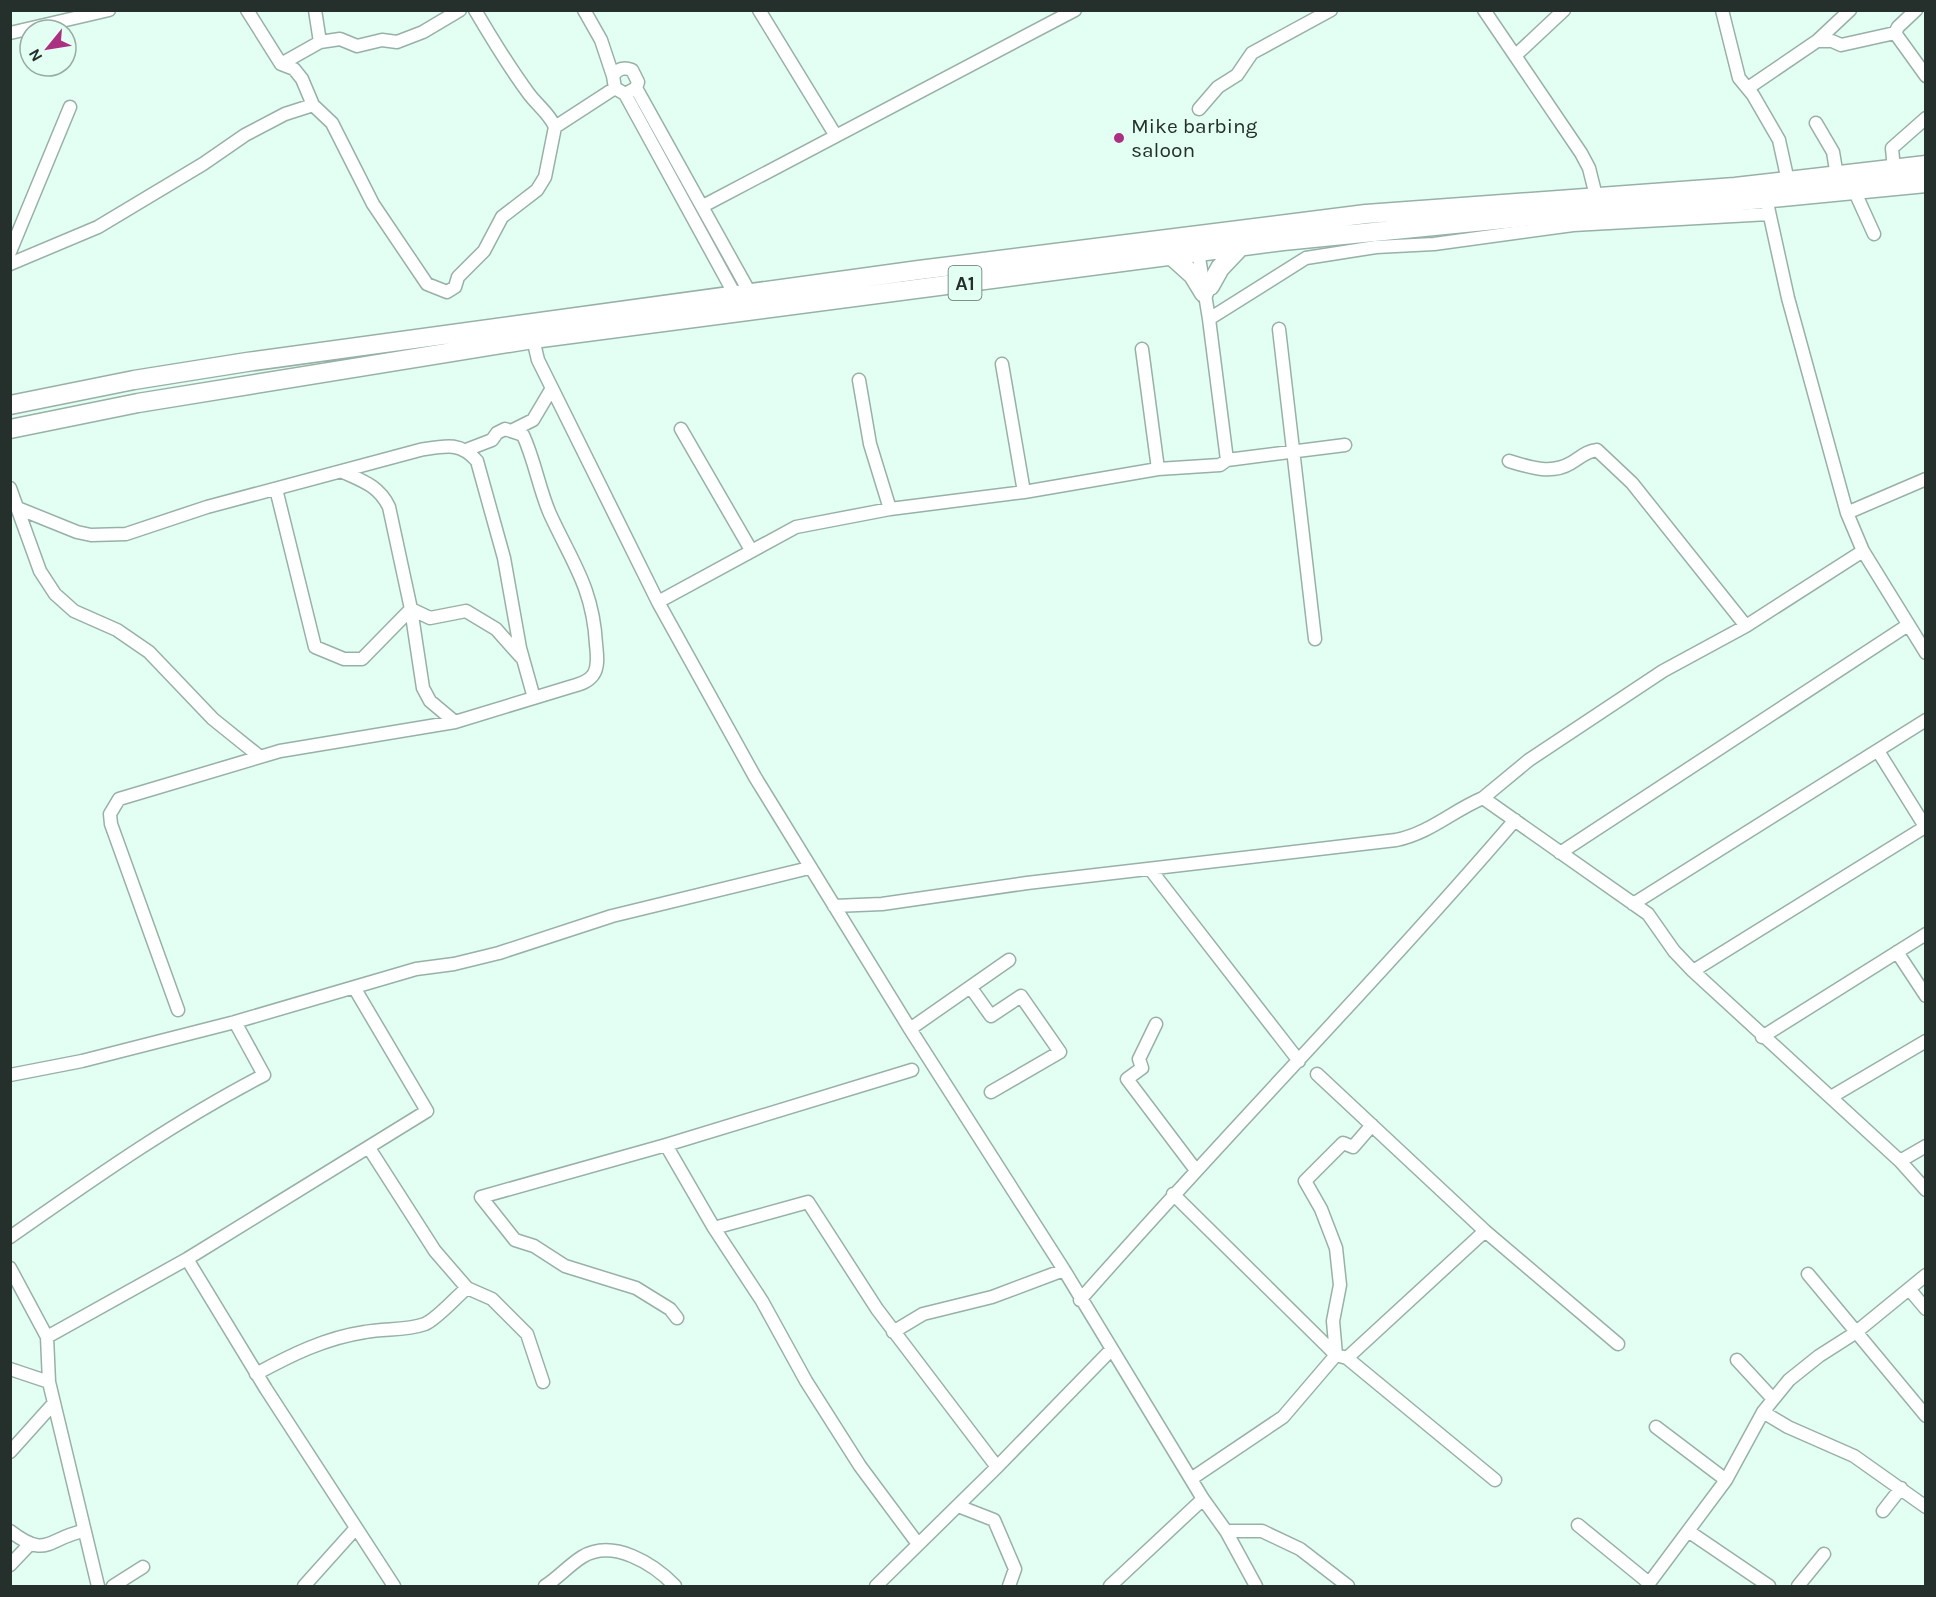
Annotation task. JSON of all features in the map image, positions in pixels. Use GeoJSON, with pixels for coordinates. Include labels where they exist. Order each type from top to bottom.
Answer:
{"type":"FeatureCollection","features":[{"type":"Feature","properties":{"kind":"highway","name":"A1"},"geometry":{"type":"LineString","coordinates":[[10,405],[134,380],[247,362],[742,294],[1201,244],[1366,214],[1788,181],[1926,165]]}},
{"type":"Feature","properties":{"kind":"highway","name":"A1"},"geometry":{"type":"LineString","coordinates":[[10,429],[138,403],[533,339],[1173,257],[1201,244],[1240,247],[1366,232],[1565,213],[1768,207],[1854,190],[1926,183]]}},
{"type":"Feature","properties":{"kind":"highway"},"geometry":{"type":"LineString","coordinates":[[1173,257],[1207,290],[1220,268],[1240,247]]}},
{"type":"Feature","properties":{"kind":"street"},"geometry":{"type":"LineString","coordinates":[[10,33],[109,10]]}},
{"type":"Feature","properties":{"kind":"street"},"geometry":{"type":"LineString","coordinates":[[247,10],[281,64],[294,69],[302,79],[313,105],[332,123],[373,204],[409,260],[427,284],[447,291],[455,287],[458,277],[484,250],[502,217],[537,190],[544,177],[555,127],[549,113],[539,106],[518,78],[475,10]]}},
{"type":"Feature","properties":{"kind":"street"},"geometry":{"type":"LineString","coordinates":[[315,10],[320,42]]}},
{"type":"Feature","properties":{"kind":"street"},"geometry":{"type":"LineString","coordinates":[[281,64],[320,42],[340,39],[357,46],[382,40],[397,42],[423,32],[460,10]]}},
{"type":"Feature","properties":{"kind":"street"},"geometry":{"type":"LineString","coordinates":[[584,10],[601,40],[613,75],[703,206],[742,294]]}},
{"type":"Feature","properties":{"kind":"street"},"geometry":{"type":"LineString","coordinates":[[759,10],[836,136]]}},
{"type":"Feature","properties":{"kind":"street"},"geometry":{"type":"LineString","coordinates":[[703,206],[1075,10]]}},
{"type":"Feature","properties":{"kind":"street"},"geometry":{"type":"LineString","coordinates":[[1198,110],[1218,87],[1237,75],[1252,53],[1331,10]]}},
{"type":"Feature","properties":{"kind":"street"},"geometry":{"type":"LineString","coordinates":[[1484,10],[1581,153],[1590,168],[1596,196]]}},
{"type":"Feature","properties":{"kind":"street"},"geometry":{"type":"LineString","coordinates":[[1516,55],[1564,10]]}},
{"type":"Feature","properties":{"kind":"street"},"geometry":{"type":"LineString","coordinates":[[1722,10],[1739,78],[1748,88],[1779,140],[1788,181]]}},
{"type":"Feature","properties":{"kind":"street"},"geometry":{"type":"LineString","coordinates":[[1748,88],[1817,41],[1850,10]]}},
{"type":"Feature","properties":{"kind":"street"},"geometry":{"type":"LineString","coordinates":[[1895,33],[1898,27],[1916,10]]}},
{"type":"Feature","properties":{"kind":"street"},"geometry":{"type":"LineString","coordinates":[[1817,41],[1832,41],[1841,45],[1895,33]]}},
{"type":"Feature","properties":{"kind":"street"},"geometry":{"type":"LineString","coordinates":[[1895,33],[1926,76]]}},
{"type":"Feature","properties":{"kind":"street"},"geometry":{"type":"LineString","coordinates":[[555,127],[625,90],[637,75],[626,68],[601,40]]}},
{"type":"Feature","properties":{"kind":"street"},"geometry":{"type":"LineString","coordinates":[[613,75],[617,70],[626,68]]}},
{"type":"Feature","properties":{"kind":"street"},"geometry":{"type":"LineString","coordinates":[[625,90],[742,294]]}},
{"type":"Feature","properties":{"kind":"street"},"geometry":{"type":"LineString","coordinates":[[10,264],[98,227],[203,164],[245,135],[285,114],[313,105]]}},
{"type":"Feature","properties":{"kind":"street"},"geometry":{"type":"LineString","coordinates":[[10,252],[70,107]]}},
{"type":"Feature","properties":{"kind":"street"},"geometry":{"type":"LineString","coordinates":[[1894,170],[1892,148],[1926,118]]}},
{"type":"Feature","properties":{"kind":"street"},"geometry":{"type":"LineString","coordinates":[[1816,123],[1833,152],[1837,176]]}},
{"type":"Feature","properties":{"kind":"street"},"geometry":{"type":"LineString","coordinates":[[1854,190],[1874,234]]}},
{"type":"Feature","properties":{"kind":"street"},"geometry":{"type":"LineString","coordinates":[[1209,315],[1306,258],[1376,247],[1434,244],[1573,225],[1768,207],[1788,297],[1849,512],[1863,551],[1926,653]]}},
{"type":"Feature","properties":{"kind":"street"},"geometry":{"type":"LineString","coordinates":[[1201,244],[1227,460]]}},
{"type":"Feature","properties":{"kind":"street"},"geometry":{"type":"LineString","coordinates":[[1279,329],[1295,451],[1315,639]]}},
{"type":"Feature","properties":{"kind":"street"},"geometry":{"type":"LineString","coordinates":[[533,339],[537,360],[658,602],[809,868],[1064,1270],[1080,1300],[1203,1499],[1226,1532],[1256,1587]]}},
{"type":"Feature","properties":{"kind":"street"},"geometry":{"type":"LineString","coordinates":[[1142,349],[1158,469]]}},
{"type":"Feature","properties":{"kind":"street"},"geometry":{"type":"LineString","coordinates":[[1002,364],[1024,492]]}},
{"type":"Feature","properties":{"kind":"street"},"geometry":{"type":"LineString","coordinates":[[859,380],[870,444],[890,509]]}},
{"type":"Feature","properties":{"kind":"street"},"geometry":{"type":"LineString","coordinates":[[513,430],[533,420],[552,388]]}},
{"type":"Feature","properties":{"kind":"street"},"geometry":{"type":"LineString","coordinates":[[178,1010],[111,824],[110,814],[119,799],[289,749],[454,722],[586,681],[593,675],[597,658],[596,632],[585,583],[550,514],[522,435],[505,429],[497,433],[492,440],[466,450]]}},
{"type":"Feature","properties":{"kind":"street"},"geometry":{"type":"LineString","coordinates":[[681,429],[751,550]]}},
{"type":"Feature","properties":{"kind":"street"},"geometry":{"type":"LineString","coordinates":[[20,509],[77,532],[115,535],[134,532],[207,507],[420,450],[453,445],[466,450],[477,461],[504,558],[523,659],[534,698]]}},
{"type":"Feature","properties":{"kind":"street"},"geometry":{"type":"LineString","coordinates":[[658,602],[796,527],[890,509],[1024,492],[1158,469],[1220,465],[1227,460],[1345,445]]}},
{"type":"Feature","properties":{"kind":"street"},"geometry":{"type":"LineString","coordinates":[[1509,461],[1541,469],[1553,469],[1564,466],[1590,451],[1597,450],[1632,483],[1746,626]]}},
{"type":"Feature","properties":{"kind":"street"},"geometry":{"type":"LineString","coordinates":[[343,472],[372,485],[382,494],[388,507],[411,609],[423,688],[430,701],[454,722]]}},
{"type":"Feature","properties":{"kind":"street"},"geometry":{"type":"LineString","coordinates":[[1849,512],[1926,479]]}},
{"type":"Feature","properties":{"kind":"street"},"geometry":{"type":"LineString","coordinates":[[10,488],[20,509],[40,571],[55,594],[74,611],[117,630],[142,646],[213,719],[259,756]]}},
{"type":"Feature","properties":{"kind":"street"},"geometry":{"type":"LineString","coordinates":[[276,489],[315,647],[344,659],[362,659],[411,609]]}},
{"type":"Feature","properties":{"kind":"street"},"geometry":{"type":"LineString","coordinates":[[834,906],[882,904],[1027,883],[1205,861],[1355,846],[1416,836],[1483,798],[1529,760],[1663,671],[1746,626],[1863,551]]}},
{"type":"Feature","properties":{"kind":"street"},"geometry":{"type":"LineString","coordinates":[[411,609],[430,618],[466,611],[496,629],[523,659]]}},
{"type":"Feature","properties":{"kind":"street"},"geometry":{"type":"LineString","coordinates":[[1560,853],[1908,626]]}},
{"type":"Feature","properties":{"kind":"street"},"geometry":{"type":"LineString","coordinates":[[1633,904],[1926,720]]}},
{"type":"Feature","properties":{"kind":"street"},"geometry":{"type":"LineString","coordinates":[[1693,971],[1925,828],[1878,751]]}},
{"type":"Feature","properties":{"kind":"street"},"geometry":{"type":"LineString","coordinates":[[1483,798],[1648,914],[1674,951],[1693,971],[1762,1037],[1900,1161],[1926,1190]]}},
{"type":"Feature","properties":{"kind":"street"},"geometry":{"type":"LineString","coordinates":[[1080,1300],[1195,1169],[1418,932],[1515,820]]}},
{"type":"Feature","properties":{"kind":"street"},"geometry":{"type":"LineString","coordinates":[[10,1076],[82,1061],[235,1022],[355,989],[416,969],[454,964],[499,952],[612,916],[809,868]]}},
{"type":"Feature","properties":{"kind":"street"},"geometry":{"type":"LineString","coordinates":[[1150,869],[1299,1061]]}},
{"type":"Feature","properties":{"kind":"street"},"geometry":{"type":"LineString","coordinates":[[1762,1037],[1926,934]]}},
{"type":"Feature","properties":{"kind":"street"},"geometry":{"type":"LineString","coordinates":[[1897,952],[1926,996]]}},
{"type":"Feature","properties":{"kind":"street"},"geometry":{"type":"LineString","coordinates":[[910,1029],[1009,960]]}},
{"type":"Feature","properties":{"kind":"street"},"geometry":{"type":"LineString","coordinates":[[971,988],[992,1016],[1021,996],[1060,1052],[991,1092]]}},
{"type":"Feature","properties":{"kind":"street"},"geometry":{"type":"LineString","coordinates":[[47,1337],[187,1259],[427,1111],[355,989]]}},
{"type":"Feature","properties":{"kind":"street"},"geometry":{"type":"LineString","coordinates":[[10,1237],[118,1161],[224,1095],[264,1075],[235,1022]]}},
{"type":"Feature","properties":{"kind":"street"},"geometry":{"type":"LineString","coordinates":[[1156,1024],[1139,1059],[1142,1068],[1127,1078],[1195,1169]]}},
{"type":"Feature","properties":{"kind":"street"},"geometry":{"type":"LineString","coordinates":[[1831,1097],[1926,1041]]}},
{"type":"Feature","properties":{"kind":"street"},"geometry":{"type":"LineString","coordinates":[[677,1318],[670,1309],[636,1288],[565,1266],[534,1246],[515,1240],[481,1197],[666,1145],[912,1070]]}},
{"type":"Feature","properties":{"kind":"street"},"geometry":{"type":"LineString","coordinates":[[1317,1074],[1485,1231],[1618,1344]]}},
{"type":"Feature","properties":{"kind":"street"},"geometry":{"type":"LineString","coordinates":[[1341,1356],[1334,1321],[1340,1285],[1336,1248],[1321,1209],[1305,1181],[1342,1143],[1353,1147],[1372,1125]]}},
{"type":"Feature","properties":{"kind":"street"},"geometry":{"type":"LineString","coordinates":[[666,1145],[714,1228],[762,1301],[806,1381],[866,1475],[918,1544]]}},
{"type":"Feature","properties":{"kind":"street"},"geometry":{"type":"LineString","coordinates":[[1900,1161],[1926,1146]]}},
{"type":"Feature","properties":{"kind":"street"},"geometry":{"type":"LineString","coordinates":[[369,1148],[435,1251],[467,1288],[492,1299],[527,1334],[543,1382]]}},
{"type":"Feature","properties":{"kind":"street"},"geometry":{"type":"LineString","coordinates":[[1173,1194],[1341,1356],[1495,1480]]}},
{"type":"Feature","properties":{"kind":"street"},"geometry":{"type":"LineString","coordinates":[[714,1228],[808,1202],[893,1332],[997,1467]]}},
{"type":"Feature","properties":{"kind":"street"},"geometry":{"type":"LineString","coordinates":[[1191,1479],[1283,1417],[1341,1356],[1485,1231]]}},
{"type":"Feature","properties":{"kind":"street"},"geometry":{"type":"LineString","coordinates":[[187,1259],[256,1374],[394,1587]]}},
{"type":"Feature","properties":{"kind":"street"},"geometry":{"type":"LineString","coordinates":[[10,1269],[47,1337],[49,1382],[98,1587]]}},
{"type":"Feature","properties":{"kind":"street"},"geometry":{"type":"LineString","coordinates":[[893,1332],[923,1314],[992,1297],[1064,1270]]}},
{"type":"Feature","properties":{"kind":"street"},"geometry":{"type":"LineString","coordinates":[[1808,1274],[1926,1416]]}},
{"type":"Feature","properties":{"kind":"street"},"geometry":{"type":"LineString","coordinates":[[1578,1526],[1648,1585],[1726,1480],[1763,1412],[1789,1380],[1819,1356],[1855,1333],[1926,1275]]}},
{"type":"Feature","properties":{"kind":"street"},"geometry":{"type":"LineString","coordinates":[[256,1374],[292,1354],[328,1340],[366,1331],[402,1329],[428,1323],[467,1288]]}},
{"type":"Feature","properties":{"kind":"street"},"geometry":{"type":"LineString","coordinates":[[1909,1289],[1926,1309]]}},
{"type":"Feature","properties":{"kind":"street"},"geometry":{"type":"LineString","coordinates":[[876,1587],[1111,1350]]}},
{"type":"Feature","properties":{"kind":"street"},"geometry":{"type":"LineString","coordinates":[[1737,1360],[1773,1399]]}},
{"type":"Feature","properties":{"kind":"street"},"geometry":{"type":"LineString","coordinates":[[10,1369],[49,1382]]}},
{"type":"Feature","properties":{"kind":"street"},"geometry":{"type":"LineString","coordinates":[[10,1452],[54,1403]]}},
{"type":"Feature","properties":{"kind":"street"},"geometry":{"type":"LineString","coordinates":[[1763,1412],[1788,1427],[1854,1456],[1926,1507]]}},
{"type":"Feature","properties":{"kind":"street"},"geometry":{"type":"LineString","coordinates":[[1656,1427],[1726,1480]]}},
{"type":"Feature","properties":{"kind":"street"},"geometry":{"type":"LineString","coordinates":[[1883,1511],[1901,1488]]}},
{"type":"Feature","properties":{"kind":"street"},"geometry":{"type":"LineString","coordinates":[[1110,1587],[1203,1499]]}},
{"type":"Feature","properties":{"kind":"street"},"geometry":{"type":"LineString","coordinates":[[958,1506],[994,1520],[1002,1534],[1015,1569],[1009,1587]]}},
{"type":"Feature","properties":{"kind":"street"},"geometry":{"type":"LineString","coordinates":[[304,1587],[356,1528]]}},
{"type":"Feature","properties":{"kind":"street"},"geometry":{"type":"LineString","coordinates":[[10,1531],[29,1545],[51,1545],[67,1534],[84,1531]]}},
{"type":"Feature","properties":{"kind":"street"},"geometry":{"type":"LineString","coordinates":[[1226,1532],[1262,1531],[1300,1549],[1348,1587]]}},
{"type":"Feature","properties":{"kind":"street"},"geometry":{"type":"LineString","coordinates":[[1688,1531],[1769,1587]]}},
{"type":"Feature","properties":{"kind":"street"},"geometry":{"type":"LineString","coordinates":[[10,1565],[29,1545]]}},
{"type":"Feature","properties":{"kind":"street"},"geometry":{"type":"LineString","coordinates":[[545,1587],[584,1556],[612,1550],[635,1558],[665,1576],[675,1587]]}},
{"type":"Feature","properties":{"kind":"street"},"geometry":{"type":"LineString","coordinates":[[1798,1587],[1824,1554]]}},
{"type":"Feature","properties":{"kind":"street"},"geometry":{"type":"LineString","coordinates":[[113,1587],[143,1567]]}},
{"type":"Feature","properties":{"kind":"place","name":"Mike barbing saloon"},"geometry":{"type":"Point","coordinates":[1119,138]}}]}
